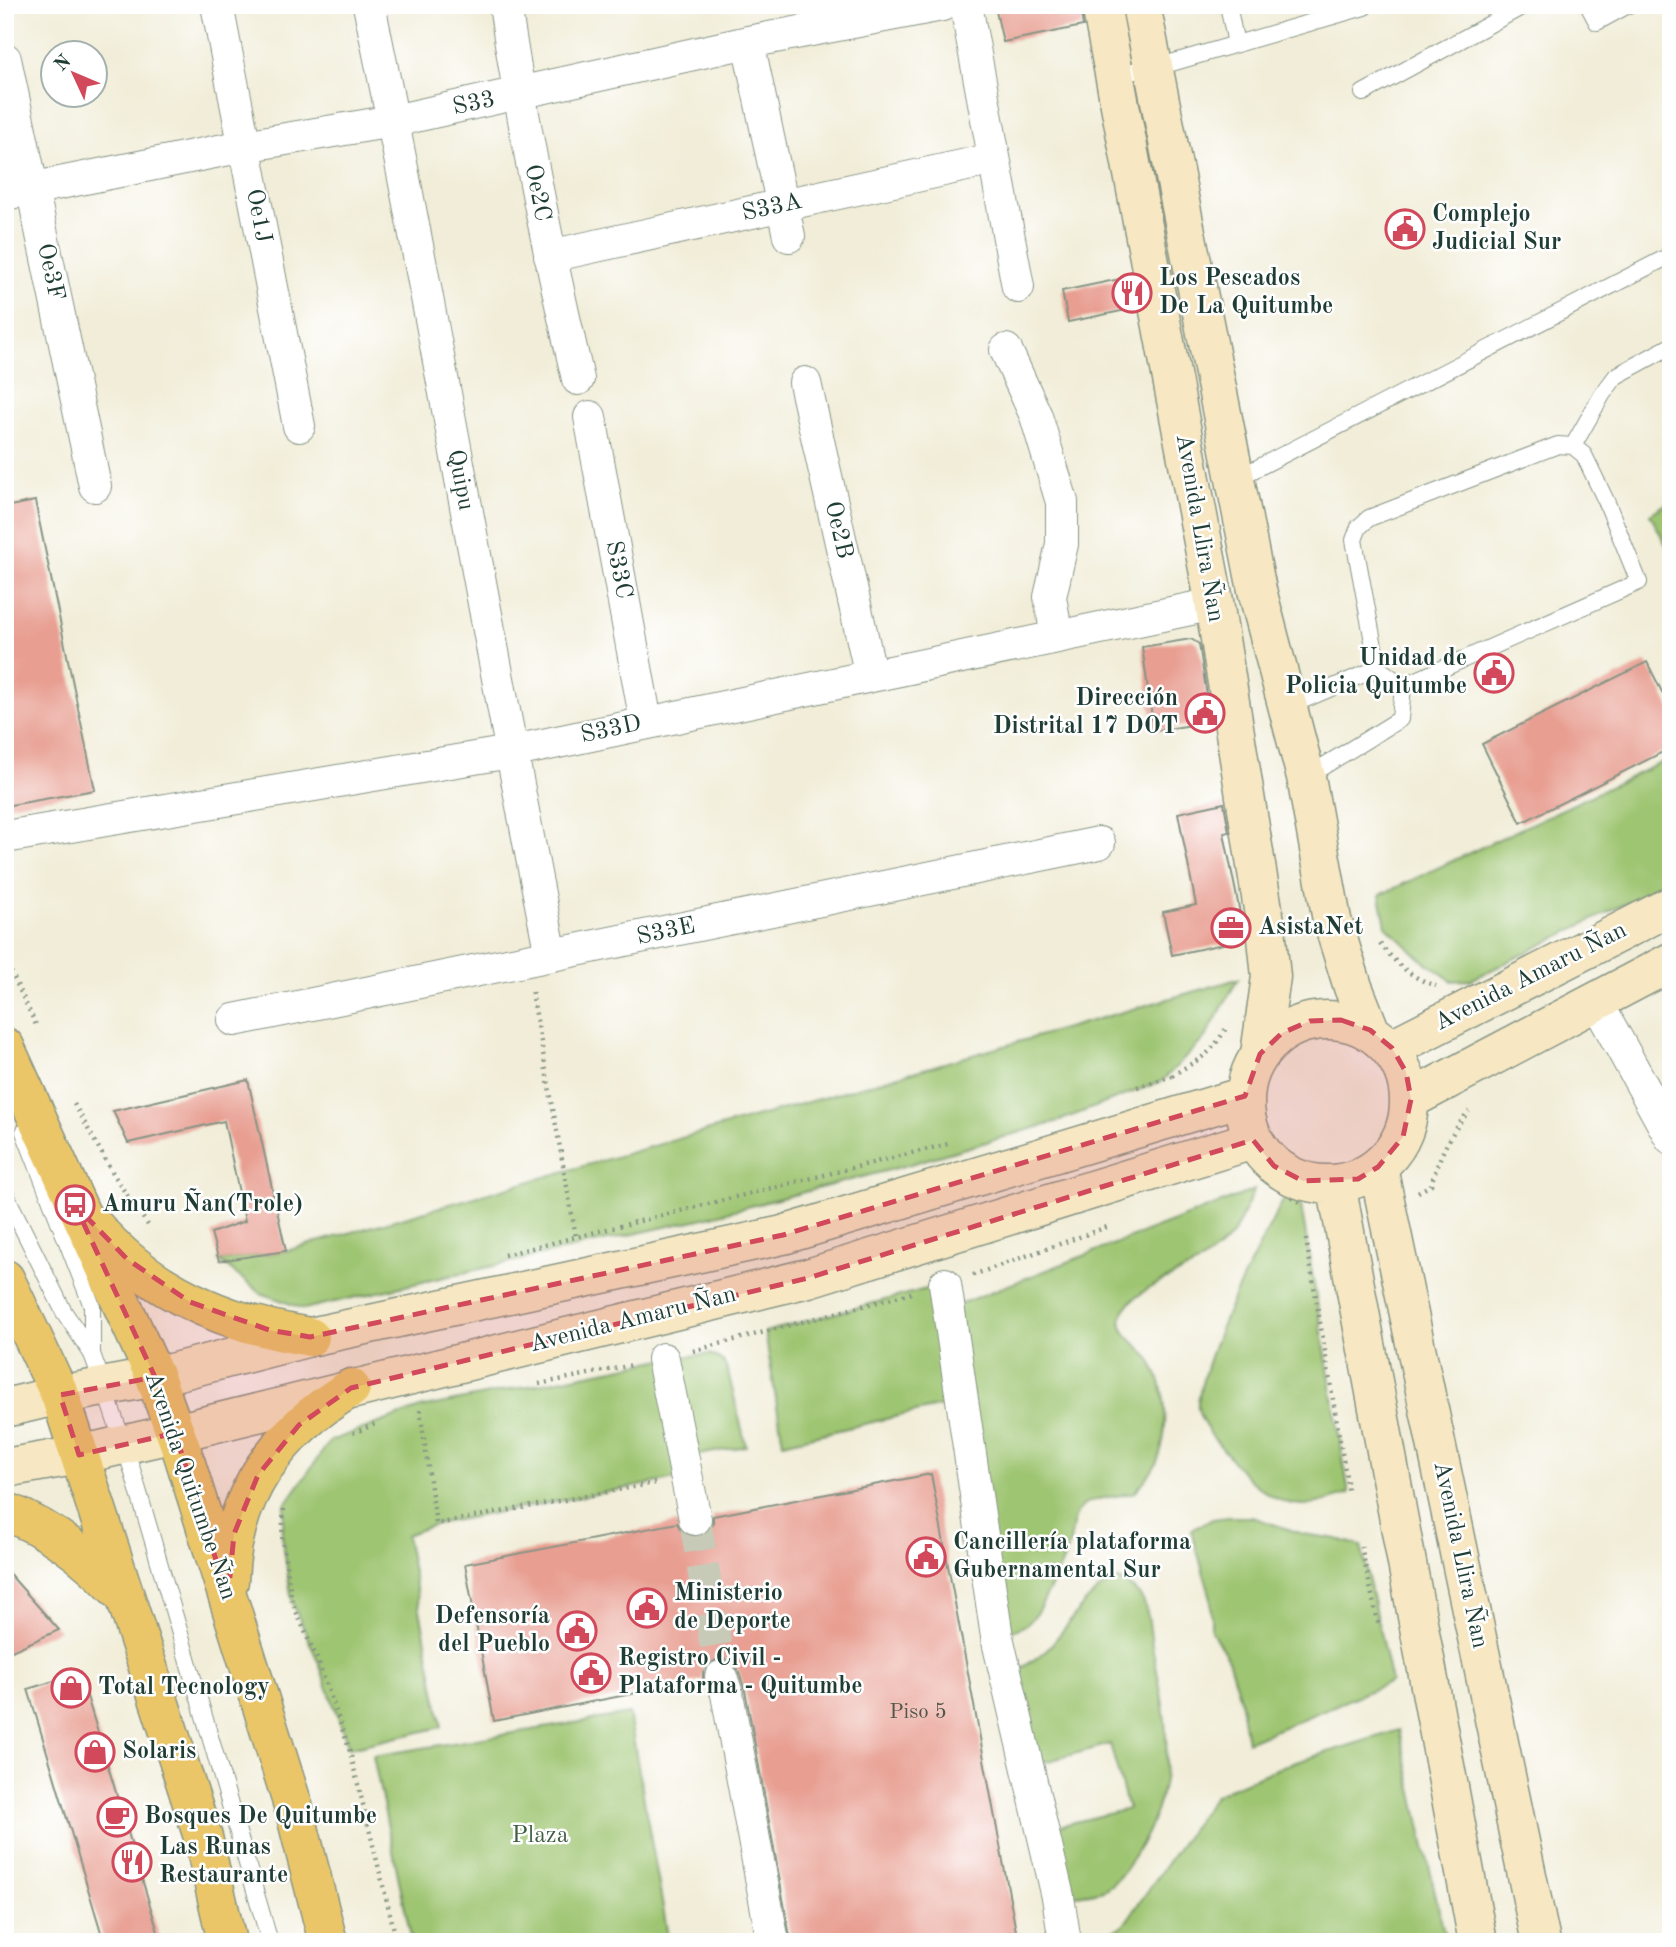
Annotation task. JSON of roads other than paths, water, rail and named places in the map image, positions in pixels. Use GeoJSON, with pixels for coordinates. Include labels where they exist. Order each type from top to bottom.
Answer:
{"type":"FeatureCollection","features":[{"type":"Feature","properties":{"kind":"main road","name":"Avenida Llira Ñan"},"geometry":{"type":"LineString","coordinates":[[1101,5],[1214,604],[1266,928],[1271,977],[1260,1054]]}},
{"type":"Feature","properties":{"kind":"main road","name":"Avenida Llira Ñan"},"geometry":{"type":"LineString","coordinates":[[1141,5],[1257,590],[1306,776],[1332,920],[1353,987],[1381,1039]]}},
{"type":"Feature","properties":{"kind":"main road","name":"Avenida Amaru Ñan"},"geometry":{"type":"LineString","coordinates":[[1381,1039],[1671,906]]}},
{"type":"Feature","properties":{"kind":"main road","name":"Avenida Amaru Ñan"},"geometry":{"type":"LineString","coordinates":[[1411,1099],[1671,962]]}},
{"type":"Feature","properties":{"kind":"main road"},"geometry":{"type":"LineString","coordinates":[[1341,1020],[1381,1039],[1406,1072],[1411,1099],[1403,1137],[1378,1167],[1358,1179],[1336,1184],[1303,1181],[1274,1166],[1253,1140],[1246,1119],[1245,1096],[1250,1074],[1260,1054],[1282,1033],[1310,1021],[1341,1020]]}},
{"type":"Feature","properties":{"kind":"main road","name":"Avenida Quitumbe Ñan"},"geometry":{"type":"LineString","coordinates":[[23,1040],[75,1205],[155,1377],[175,1433],[295,1812],[328,1942]]}},
{"type":"Feature","properties":{"kind":"main road","name":"Avenida Amaru Ñan"},"geometry":{"type":"LineString","coordinates":[[5,1408],[60,1395],[98,1371],[155,1377],[310,1337],[783,1235],[1245,1096]]}},
{"type":"Feature","properties":{"kind":"main road","name":"Avenida Amaru Ñan"},"geometry":{"type":"LineString","coordinates":[[5,1468],[125,1445],[808,1278],[1253,1140]]}},
{"type":"Feature","properties":{"kind":"main road","name":"Avenida Llira Ñan"},"geometry":{"type":"LineString","coordinates":[[1378,1167],[1541,1942]]}},
{"type":"Feature","properties":{"kind":"main road"},"geometry":{"type":"LineString","coordinates":[[1336,1184],[1478,1942]]}},
{"type":"Feature","properties":{"kind":"main road"},"geometry":{"type":"LineString","coordinates":[[75,1205],[100,1234],[127,1259],[190,1302],[229,1319],[269,1331],[310,1337]]}},
{"type":"Feature","properties":{"kind":"main road"},"geometry":{"type":"LineString","coordinates":[[5,1279],[60,1395],[203,1837],[227,1942]]}},
{"type":"Feature","properties":{"kind":"main road"},"geometry":{"type":"LineString","coordinates":[[228,1597],[234,1534],[258,1475],[277,1448],[299,1425],[323,1405],[351,1388]]}},
{"type":"Feature","properties":{"kind":"main road"},"geometry":{"type":"LineString","coordinates":[[5,1511],[26,1519],[64,1541],[98,1568],[128,1599]]}},
{"type":"Feature","properties":{"kind":"street","name":"Oe1J"},"geometry":{"type":"LineString","coordinates":[[217,5],[299,426]]}},
{"type":"Feature","properties":{"kind":"street","name":"Quipu"},"geometry":{"type":"LineString","coordinates":[[369,5],[510,752],[539,958]]}},
{"type":"Feature","properties":{"kind":"street","name":"Oe2C"},"geometry":{"type":"LineString","coordinates":[[505,5],[550,256],[578,379]]}},
{"type":"Feature","properties":{"kind":"street","name":"S33"},"geometry":{"type":"LineString","coordinates":[[19,191],[244,146],[393,121],[748,42],[942,5]]}},
{"type":"Feature","properties":{"kind":"street"},"geometry":{"type":"LineString","coordinates":[[966,5],[1018,287]]}},
{"type":"Feature","properties":{"kind":"street"},"geometry":{"type":"LineString","coordinates":[[748,42],[789,236]]}},
{"type":"Feature","properties":{"kind":"street","name":"Oe3F"},"geometry":{"type":"LineString","coordinates":[[5,59],[19,191],[95,486]]}},
{"type":"Feature","properties":{"kind":"street","name":"S33A"},"geometry":{"type":"LineString","coordinates":[[550,256],[994,159]]}},
{"type":"Feature","properties":{"kind":"street"},"geometry":{"type":"LineString","coordinates":[[1006,350],[1036,416],[1062,502],[1062,544],[1051,597],[1057,637]]}},
{"type":"Feature","properties":{"kind":"street","name":"Oe2B"},"geometry":{"type":"LineString","coordinates":[[805,383],[871,676]]}},
{"type":"Feature","properties":{"kind":"street","name":"S33C"},"geometry":{"type":"LineString","coordinates":[[590,417],[646,722]]}},
{"type":"Feature","properties":{"kind":"street","name":"S33D"},"geometry":{"type":"LineString","coordinates":[[5,837],[510,752],[1214,604]]}},
{"type":"Feature","properties":{"kind":"street","name":"S33E"},"geometry":{"type":"LineString","coordinates":[[234,1020],[1099,844]]}},
{"type":"Feature","properties":{"kind":"street"},"geometry":{"type":"LineString","coordinates":[[1597,1001],[1671,1138]]}},
{"type":"Feature","properties":{"kind":"street"},"geometry":{"type":"LineString","coordinates":[[945,1284],[997,1637],[1058,1897],[1065,1942]]}},
{"type":"Feature","properties":{"kind":"street"},"geometry":{"type":"LineString","coordinates":[[663,1359],[695,1519]]}},
{"type":"Feature","properties":{"kind":"street"},"geometry":{"type":"LineString","coordinates":[[721,1677],[727,1694],[773,1942]]}},
{"type":"Feature","properties":{"kind":"lane"},"geometry":{"type":"LineString","coordinates":[[1228,5],[1237,44]]}},
{"type":"Feature","properties":{"kind":"lane"},"geometry":{"type":"LineString","coordinates":[[1114,74],[1154,68],[1364,5]]}},
{"type":"Feature","properties":{"kind":"lane"},"geometry":{"type":"LineString","coordinates":[[1363,93],[1525,5]]}},
{"type":"Feature","properties":{"kind":"lane"},"geometry":{"type":"LineString","coordinates":[[1588,5],[1597,22],[1628,5]]}},
{"type":"Feature","properties":{"kind":"lane"},"geometry":{"type":"LineString","coordinates":[[1236,478],[1671,255]]}},
{"type":"Feature","properties":{"kind":"lane"},"geometry":{"type":"LineString","coordinates":[[1573,446],[1616,376],[1671,346]]}},
{"type":"Feature","properties":{"kind":"lane"},"geometry":{"type":"LineString","coordinates":[[1558,446],[1573,446],[1584,455],[1639,582],[1404,686],[1378,668],[1354,540],[1359,527],[1369,518],[1546,450],[1558,446]]}},
{"type":"Feature","properties":{"kind":"lane"},"geometry":{"type":"LineString","coordinates":[[1287,707],[1378,668]]}},
{"type":"Feature","properties":{"kind":"lane"},"geometry":{"type":"LineString","coordinates":[[1306,776],[1400,719],[1404,686]]}},
{"type":"Feature","properties":{"kind":"lane"},"geometry":{"type":"LineString","coordinates":[[18,1116],[92,1306],[98,1371]]}},
{"type":"Feature","properties":{"kind":"lane"},"geometry":{"type":"LineString","coordinates":[[5,1193],[64,1312],[98,1371],[125,1445],[270,1942]]}},
{"type":"Feature","properties":{"kind":"tunnel"},"geometry":{"type":"LineString","coordinates":[[695,1519],[721,1677]]}},
{"type":"Feature","properties":{"kind":"place","name":"Complejo Judicial Sur"},"geometry":{"type":"Point","coordinates":[1405,229]}},
{"type":"Feature","properties":{"kind":"place","name":"Los Pescados De La Quitumbe"},"geometry":{"type":"Point","coordinates":[1132,293]}},
{"type":"Feature","properties":{"kind":"place","name":"Unidad de Policia Quitumbe"},"geometry":{"type":"Point","coordinates":[1494,673]}},
{"type":"Feature","properties":{"kind":"place","name":"Dirección Distrital 17 DOT"},"geometry":{"type":"Point","coordinates":[1205,713]}},
{"type":"Feature","properties":{"kind":"place","name":"AsistaNet"},"geometry":{"type":"Point","coordinates":[1231,928]}},
{"type":"Feature","properties":{"kind":"place","name":"Amuru Ñan(Trole)"},"geometry":{"type":"Point","coordinates":[75,1205]}},
{"type":"Feature","properties":{"kind":"place","name":"Cancillería plataforma Gubernamental Sur"},"geometry":{"type":"Point","coordinates":[926,1557]}},
{"type":"Feature","properties":{"kind":"place","name":"Ministerio de Deporte"},"geometry":{"type":"Point","coordinates":[647,1608]}},
{"type":"Feature","properties":{"kind":"place","name":"Defensoría del Pueblo"},"geometry":{"type":"Point","coordinates":[577,1631]}},
{"type":"Feature","properties":{"kind":"place","name":"Registro Civil - Plataforma - Quitumbe"},"geometry":{"type":"Point","coordinates":[591,1673]}},
{"type":"Feature","properties":{"kind":"place","name":"Total Tecnology"},"geometry":{"type":"Point","coordinates":[71,1688]}},
{"type":"Feature","properties":{"kind":"place","name":"Solaris"},"geometry":{"type":"Point","coordinates":[95,1752]}},
{"type":"Feature","properties":{"kind":"place","name":"Bosques De Quitumbe"},"geometry":{"type":"Point","coordinates":[117,1817]}},
{"type":"Feature","properties":{"kind":"place","name":"Las Runas Restaurante"},"geometry":{"type":"Point","coordinates":[132,1862]}},
{"type":"Feature","properties":{"kind":"park label","name":"Plaza"},"geometry":{"type":"Point","coordinates":[540,1836]}}]}
